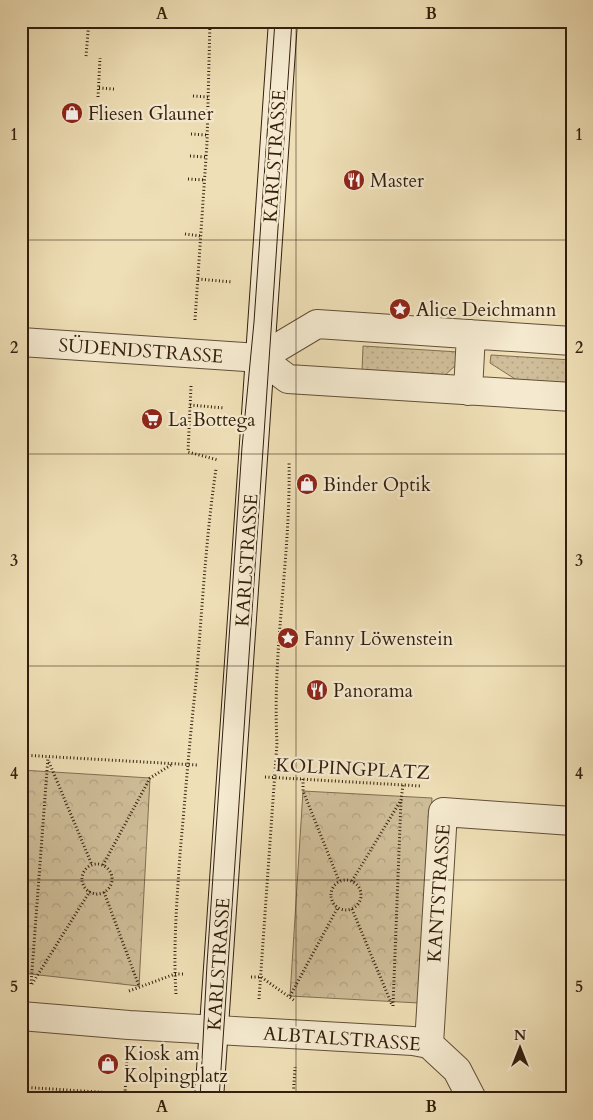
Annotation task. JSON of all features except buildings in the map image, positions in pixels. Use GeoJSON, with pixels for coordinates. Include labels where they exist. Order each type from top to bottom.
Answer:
{"type":"FeatureCollection","features":[{"type":"Feature","properties":{"kind":"street","name":"KARLSTRASSE"},"geometry":{"type":"LineString","coordinates":[[209,1099],[283,21]]}},
{"type":"Feature","properties":{"kind":"street"},"geometry":{"type":"LineString","coordinates":[[572,341],[317,324],[260,358],[288,379],[572,397]]}},
{"type":"Feature","properties":{"kind":"street"},"geometry":{"type":"LineString","coordinates":[[468,391],[471,334]]}},
{"type":"Feature","properties":{"kind":"street","name":"SÜDENDSTRASSE"},"geometry":{"type":"LineString","coordinates":[[21,342],[260,358]]}},
{"type":"Feature","properties":{"kind":"street","name":"KANTSTRASSE"},"geometry":{"type":"LineString","coordinates":[[429,1044],[443,812],[572,821]]}},
{"type":"Feature","properties":{"kind":"street","name":"ALBTALSTRASSE"},"geometry":{"type":"LineString","coordinates":[[21,1016],[213,1030],[413,1041],[429,1044],[457,1070],[472,1099]]}},
{"type":"Feature","properties":{"kind":"path"},"geometry":{"type":"LineString","coordinates":[[86,56],[89,21]]}},
{"type":"Feature","properties":{"kind":"path"},"geometry":{"type":"LineString","coordinates":[[175,974],[179,874],[187,765],[201,631],[208,524],[218,460],[188,452],[192,354],[205,180],[210,21]]}},
{"type":"Feature","properties":{"kind":"path"},"geometry":{"type":"LineString","coordinates":[[98,97],[100,58]]}},
{"type":"Feature","properties":{"kind":"path"},"geometry":{"type":"LineString","coordinates":[[99,88],[114,89]]}},
{"type":"Feature","properties":{"kind":"path"},"geometry":{"type":"LineString","coordinates":[[193,96],[208,97]]}},
{"type":"Feature","properties":{"kind":"path"},"geometry":{"type":"LineString","coordinates":[[191,134],[207,135]]}},
{"type":"Feature","properties":{"kind":"path"},"geometry":{"type":"LineString","coordinates":[[190,156],[206,157]]}},
{"type":"Feature","properties":{"kind":"path"},"geometry":{"type":"LineString","coordinates":[[188,179],[205,180]]}},
{"type":"Feature","properties":{"kind":"path"},"geometry":{"type":"LineString","coordinates":[[185,234],[201,236]]}},
{"type":"Feature","properties":{"kind":"path"},"geometry":{"type":"LineString","coordinates":[[261,978],[277,743],[275,718],[280,613],[290,491],[288,456]]}},
{"type":"Feature","properties":{"kind":"path"},"geometry":{"type":"LineString","coordinates":[[21,756],[48,759],[197,765]]}},
{"type":"Feature","properties":{"kind":"path"},"geometry":{"type":"LineString","coordinates":[[48,759],[92,865]]}},
{"type":"Feature","properties":{"kind":"path"},"geometry":{"type":"LineString","coordinates":[[31,986],[48,759]]}},
{"type":"Feature","properties":{"kind":"path"},"geometry":{"type":"LineString","coordinates":[[103,865],[150,778],[172,764]]}},
{"type":"Feature","properties":{"kind":"path","name":"KOLPINGPLATZ"},"geometry":{"type":"LineString","coordinates":[[264,777],[444,786],[443,812]]}},
{"type":"Feature","properties":{"kind":"path"},"geometry":{"type":"LineString","coordinates":[[303,779],[303,791],[340,881]]}},
{"type":"Feature","properties":{"kind":"path"},"geometry":{"type":"LineString","coordinates":[[393,1008],[403,785]]}},
{"type":"Feature","properties":{"kind":"path"},"geometry":{"type":"LineString","coordinates":[[352,881],[402,800]]}},
{"type":"Feature","properties":{"kind":"path"},"geometry":{"type":"LineString","coordinates":[[92,865],[103,865],[110,871],[112,880],[104,892],[93,893],[86,888],[83,880],[85,871],[92,865]]}},
{"type":"Feature","properties":{"kind":"path"},"geometry":{"type":"LineString","coordinates":[[340,881],[352,881],[361,891],[361,899],[352,909],[347,910],[334,904],[331,896],[333,888],[340,881]]}},
{"type":"Feature","properties":{"kind":"path"},"geometry":{"type":"LineString","coordinates":[[31,986],[90,891]]}},
{"type":"Feature","properties":{"kind":"path"},"geometry":{"type":"LineString","coordinates":[[104,892],[140,986],[122,994]]}},
{"type":"Feature","properties":{"kind":"path"},"geometry":{"type":"LineString","coordinates":[[290,996],[338,907]]}},
{"type":"Feature","properties":{"kind":"path"},"geometry":{"type":"LineString","coordinates":[[352,909],[393,1008]]}},
{"type":"Feature","properties":{"kind":"path"},"geometry":{"type":"LineString","coordinates":[[244,976],[261,978],[300,1004]]}},
{"type":"Feature","properties":{"kind":"path"},"geometry":{"type":"LineString","coordinates":[[31,986],[40,986]]}},
{"type":"Feature","properties":{"kind":"path"},"geometry":{"type":"LineString","coordinates":[[384,1008],[393,1008]]}},
{"type":"Feature","properties":{"kind":"path"},"geometry":{"type":"LineString","coordinates":[[21,1087],[179,1098]]}},
{"type":"Feature","properties":{"kind":"green space"},"geometry":{"type":"Polygon","coordinates":[[[363,346],[458,352],[457,364],[443,377],[362,372],[363,346]]]}},
{"type":"Feature","properties":{"kind":"green space"},"geometry":{"type":"Polygon","coordinates":[[[491,355],[572,360],[572,389],[526,386],[490,363],[491,355]]]}},
{"type":"Feature","properties":{"kind":"green space"},"geometry":{"type":"Polygon","coordinates":[[[21,770],[150,778],[139,986],[21,973],[21,770]]]}},
{"type":"Feature","properties":{"kind":"green space"},"geometry":{"type":"Polygon","coordinates":[[[303,791],[432,798],[419,1003],[290,996],[303,791]]]}},
{"type":"Feature","properties":{"kind":"tram line"},"geometry":{"type":"LineString","coordinates":[[200,1099],[207,964],[242,447],[254,322],[275,21]]}},
{"type":"Feature","properties":{"kind":"tram line"},"geometry":{"type":"LineString","coordinates":[[219,1099],[292,21]]}},
{"type":"Feature","properties":{"kind":"place","name":"Fliesen Glauner"},"geometry":{"type":"Point","coordinates":[72,113]}},
{"type":"Feature","properties":{"kind":"place","name":"Master"},"geometry":{"type":"Point","coordinates":[354,180]}},
{"type":"Feature","properties":{"kind":"place","name":"Alice Deichmann"},"geometry":{"type":"Point","coordinates":[400,309]}},
{"type":"Feature","properties":{"kind":"place","name":"La Bottega"},"geometry":{"type":"Point","coordinates":[152,419]}},
{"type":"Feature","properties":{"kind":"place","name":"Binder Optik"},"geometry":{"type":"Point","coordinates":[307,484]}},
{"type":"Feature","properties":{"kind":"place","name":"Fanny Löwenstein"},"geometry":{"type":"Point","coordinates":[288,638]}},
{"type":"Feature","properties":{"kind":"place","name":"Panorama"},"geometry":{"type":"Point","coordinates":[317,690]}},
{"type":"Feature","properties":{"kind":"place","name":"Kiosk am Kolpingplatz"},"geometry":{"type":"Point","coordinates":[108,1064]}}]}
